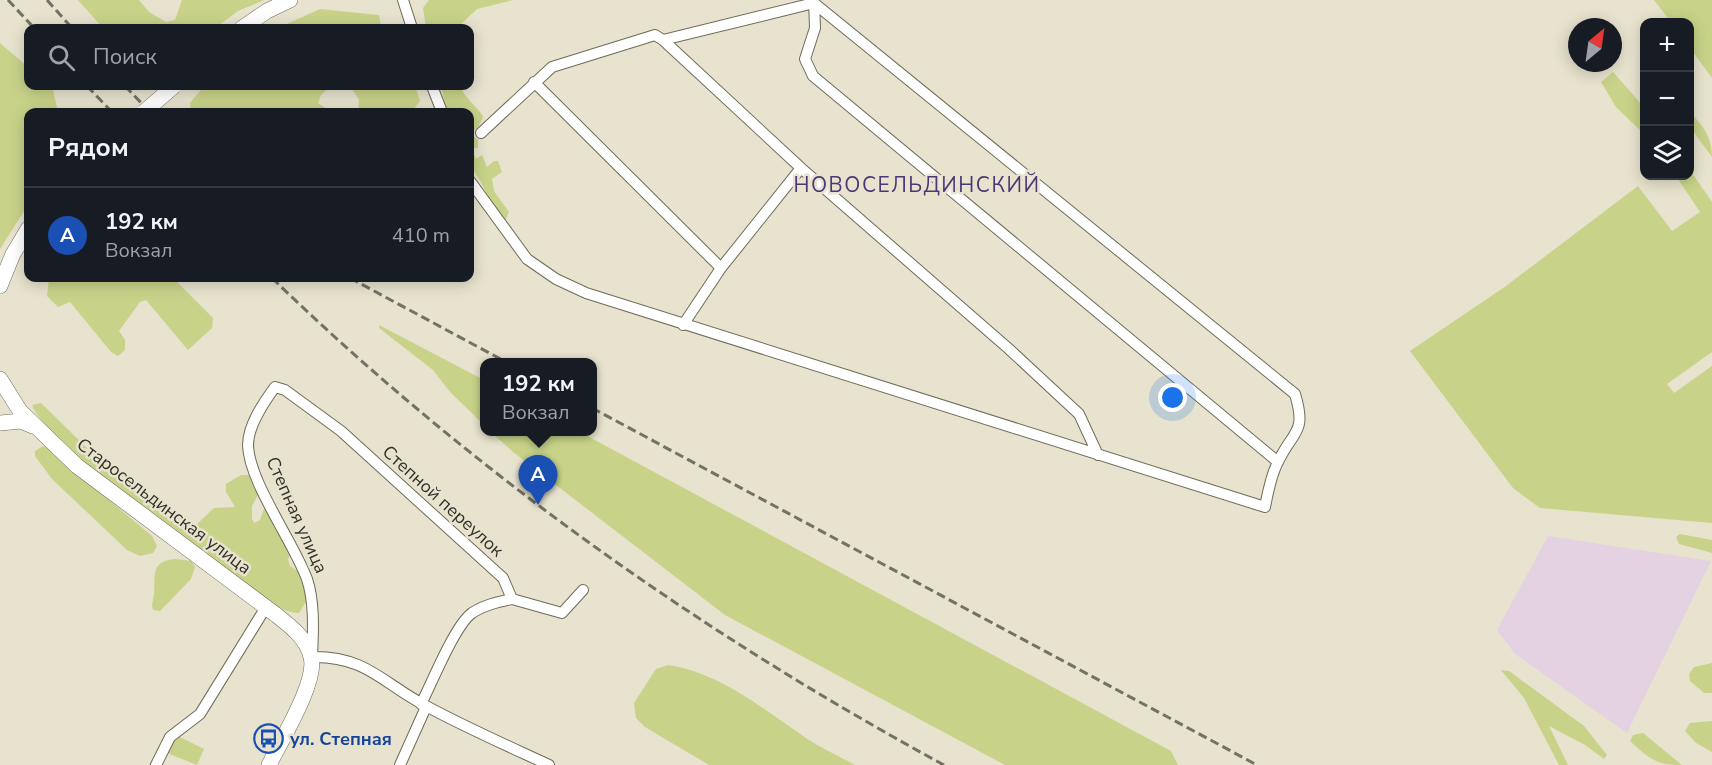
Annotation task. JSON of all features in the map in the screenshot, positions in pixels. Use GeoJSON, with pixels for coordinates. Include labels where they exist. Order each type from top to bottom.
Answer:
{"type":"FeatureCollection","features":[{"type":"Feature","properties":{"kind":"street"},"geometry":{"type":"LineString","coordinates":[[248,24],[267,11],[290,0]]}},
{"type":"Feature","properties":{"kind":"street"},"geometry":{"type":"LineString","coordinates":[[402,0],[411,24]]}},
{"type":"Feature","properties":{"kind":"street"},"geometry":{"type":"LineString","coordinates":[[663,40],[814,2]]}},
{"type":"Feature","properties":{"kind":"street"},"geometry":{"type":"LineString","coordinates":[[474,186],[527,259],[556,279],[586,293],[1265,507],[1278,462],[1299,432],[1300,412],[1294,394],[814,2]]}},
{"type":"Feature","properties":{"kind":"street"},"geometry":{"type":"LineString","coordinates":[[814,2],[815,28],[805,59],[813,76],[1278,462]]}},
{"type":"Feature","properties":{"kind":"street"},"geometry":{"type":"LineString","coordinates":[[481,133],[552,67],[655,35],[801,168],[1009,349],[1079,414],[1098,455]]}},
{"type":"Feature","properties":{"kind":"street"},"geometry":{"type":"LineString","coordinates":[[534,82],[721,268]]}},
{"type":"Feature","properties":{"kind":"street"},"geometry":{"type":"LineString","coordinates":[[149,108],[169,90]]}},
{"type":"Feature","properties":{"kind":"street"},"geometry":{"type":"LineString","coordinates":[[433,90],[440,108]]}},
{"type":"Feature","properties":{"kind":"street"},"geometry":{"type":"LineString","coordinates":[[683,325],[721,268],[801,168]]}},
{"type":"Feature","properties":{"kind":"street"},"geometry":{"type":"LineString","coordinates":[[0,286],[13,254],[24,236]]}},
{"type":"Feature","properties":{"kind":"street","name":"Старосельдинская улица"},"geometry":{"type":"LineString","coordinates":[[0,379],[20,411],[35,428],[114,495],[266,607],[303,640],[312,657]]}},
{"type":"Feature","properties":{"kind":"street","name":"Степной переулок"},"geometry":{"type":"LineString","coordinates":[[275,387],[285,390],[341,431],[374,460],[504,578],[512,599]]}},
{"type":"Feature","properties":{"kind":"street","name":"Степная улица"},"geometry":{"type":"LineString","coordinates":[[269,765],[305,690],[312,657],[313,623],[308,581],[259,483],[252,467],[248,444],[253,424],[275,387]]}},
{"type":"Feature","properties":{"kind":"street"},"geometry":{"type":"LineString","coordinates":[[0,423],[21,421],[35,428]]}},
{"type":"Feature","properties":{"kind":"street"},"geometry":{"type":"LineString","coordinates":[[400,765],[460,626],[470,614],[484,606],[512,599],[562,613],[583,590]]}},
{"type":"Feature","properties":{"kind":"street"},"geometry":{"type":"LineString","coordinates":[[156,765],[170,737],[200,714],[266,607]]}},
{"type":"Feature","properties":{"kind":"street"},"geometry":{"type":"LineString","coordinates":[[312,657],[337,657],[358,664],[424,705],[549,765]]}},
{"type":"Feature","properties":{"kind":"shaded area"},"geometry":{"type":"Polygon","coordinates":[[[1548,536],[1711,561],[1627,733],[1515,654],[1497,630],[1548,536]]]}},
{"type":"Feature","properties":{"kind":"green space"},"geometry":{"type":"Polygon","coordinates":[[[78,0],[139,0],[149,12],[166,22],[175,20],[182,0],[264,0],[238,11],[220,24],[99,24],[78,0]]]}},
{"type":"Feature","properties":{"kind":"green space"},"geometry":{"type":"Polygon","coordinates":[[[429,0],[513,0],[477,9],[461,24],[425,24],[423,8],[429,0]]]}},
{"type":"Feature","properties":{"kind":"green space"},"geometry":{"type":"Polygon","coordinates":[[[1654,0],[1712,0],[1712,78],[1694,53],[1694,18],[1668,18],[1654,0]]]}},
{"type":"Feature","properties":{"kind":"green space"},"geometry":{"type":"Polygon","coordinates":[[[320,9],[379,15],[380,24],[287,24],[320,9]]]}},
{"type":"Feature","properties":{"kind":"green space"},"geometry":{"type":"Polygon","coordinates":[[[0,43],[24,64],[24,90],[53,90],[57,108],[24,108],[24,211],[0,249],[0,43]]]}},
{"type":"Feature","properties":{"kind":"green space"},"geometry":{"type":"Polygon","coordinates":[[[1613,72],[1640,102],[1640,130],[1616,107],[1601,82],[1613,72]]]}},
{"type":"Feature","properties":{"kind":"green space"},"geometry":{"type":"Polygon","coordinates":[[[201,90],[327,90],[321,95],[318,103],[325,108],[191,108],[190,103],[201,90]]]}},
{"type":"Feature","properties":{"kind":"green space"},"geometry":{"type":"Polygon","coordinates":[[[353,90],[416,90],[420,101],[415,108],[358,108],[359,100],[353,90]]]}},
{"type":"Feature","properties":{"kind":"green space"},"geometry":{"type":"Polygon","coordinates":[[[442,90],[462,90],[483,116],[474,131],[474,108],[446,108],[442,90]]]}},
{"type":"Feature","properties":{"kind":"green space"},"geometry":{"type":"Polygon","coordinates":[[[1694,116],[1706,132],[1712,157],[1694,132],[1694,116]]]}},
{"type":"Feature","properties":{"kind":"green space"},"geometry":{"type":"Polygon","coordinates":[[[474,137],[478,140],[478,148],[474,148],[474,137]]]}},
{"type":"Feature","properties":{"kind":"green space"},"geometry":{"type":"Polygon","coordinates":[[[474,154],[476,159],[482,155],[487,167],[494,161],[498,161],[502,172],[492,179],[494,191],[509,212],[506,219],[501,220],[474,172],[474,154]]]}},
{"type":"Feature","properties":{"kind":"green space"},"geometry":{"type":"Polygon","coordinates":[[[1694,176],[1712,202],[1712,352],[1667,384],[1674,393],[1712,366],[1712,523],[1540,508],[1513,488],[1410,351],[1506,286],[1638,186],[1672,231],[1700,212],[1679,180],[1694,180],[1694,176]]]}},
{"type":"Feature","properties":{"kind":"green space"},"geometry":{"type":"Polygon","coordinates":[[[49,282],[177,282],[213,318],[212,328],[188,350],[146,300],[140,302],[119,331],[125,340],[125,350],[118,356],[111,352],[70,302],[58,307],[47,296],[49,282]]]}},
{"type":"Feature","properties":{"kind":"green space"},"geometry":{"type":"Polygon","coordinates":[[[379,325],[480,378],[480,421],[450,392],[433,370],[379,328],[379,325]]]}},
{"type":"Feature","properties":{"kind":"green space"},"geometry":{"type":"Polygon","coordinates":[[[41,403],[88,449],[118,471],[133,478],[148,493],[187,523],[196,525],[214,508],[235,507],[226,492],[226,484],[241,475],[249,475],[259,493],[252,506],[254,523],[260,520],[266,503],[292,553],[288,559],[290,566],[301,573],[303,586],[310,589],[311,594],[299,613],[279,608],[267,601],[230,574],[214,558],[114,486],[61,441],[42,421],[32,405],[41,403]]]}},
{"type":"Feature","properties":{"kind":"green space"},"geometry":{"type":"Polygon","coordinates":[[[495,436],[587,436],[1171,751],[1178,765],[1005,765],[725,615],[495,436]]]}},
{"type":"Feature","properties":{"kind":"green space"},"geometry":{"type":"Polygon","coordinates":[[[43,446],[152,536],[157,546],[153,553],[140,556],[127,550],[52,479],[35,456],[35,451],[43,446]]]}},
{"type":"Feature","properties":{"kind":"green space"},"geometry":{"type":"Polygon","coordinates":[[[1680,534],[1712,540],[1712,553],[1679,544],[1676,537],[1680,534]]]}},
{"type":"Feature","properties":{"kind":"green space"},"geometry":{"type":"Polygon","coordinates":[[[167,560],[191,561],[195,567],[191,579],[160,611],[153,610],[155,576],[158,566],[167,560]]]}},
{"type":"Feature","properties":{"kind":"green space"},"geometry":{"type":"Polygon","coordinates":[[[1712,663],[1712,693],[1704,693],[1690,681],[1689,674],[1694,667],[1712,663]]]}},
{"type":"Feature","properties":{"kind":"green space"},"geometry":{"type":"Polygon","coordinates":[[[668,665],[687,669],[724,684],[812,742],[855,765],[709,765],[645,727],[636,718],[634,703],[656,669],[668,665]]]}},
{"type":"Feature","properties":{"kind":"green space"},"geometry":{"type":"Polygon","coordinates":[[[1501,670],[1509,671],[1584,726],[1607,755],[1604,759],[1585,745],[1549,726],[1568,765],[1559,765],[1524,698],[1501,670]]]}},
{"type":"Feature","properties":{"kind":"green space"},"geometry":{"type":"Polygon","coordinates":[[[1712,721],[1712,752],[1696,743],[1685,731],[1690,723],[1712,721]]]}},
{"type":"Feature","properties":{"kind":"green space"},"geometry":{"type":"Polygon","coordinates":[[[1643,733],[1682,765],[1665,764],[1653,760],[1630,741],[1633,735],[1643,733]]]}},
{"type":"Feature","properties":{"kind":"green space"},"geometry":{"type":"Polygon","coordinates":[[[176,735],[204,749],[197,765],[167,753],[176,735]]]}},
{"type":"Feature","properties":{"kind":"railway"},"geometry":{"type":"LineString","coordinates":[[8,0],[30,24]]}},
{"type":"Feature","properties":{"kind":"railway"},"geometry":{"type":"LineString","coordinates":[[47,0],[68,24]]}},
{"type":"Feature","properties":{"kind":"railway"},"geometry":{"type":"LineString","coordinates":[[91,90],[108,108]]}},
{"type":"Feature","properties":{"kind":"railway"},"geometry":{"type":"LineString","coordinates":[[129,90],[146,108]]}},
{"type":"Feature","properties":{"kind":"railway"},"geometry":{"type":"LineString","coordinates":[[276,282],[348,349],[427,417],[508,482],[592,544],[677,604],[764,660],[944,765]]}},
{"type":"Feature","properties":{"kind":"railway"},"geometry":{"type":"LineString","coordinates":[[357,282],[499,358]]}},
{"type":"Feature","properties":{"kind":"railway"},"geometry":{"type":"LineString","coordinates":[[597,411],[1257,765]]}},
{"type":"Feature","properties":{"kind":"place","name":"192 км"},"geometry":{"type":"Point","coordinates":[538,505]}},
{"type":"Feature","properties":{"kind":"place","name":"ул. Степная"},"geometry":{"type":"Point","coordinates":[269,739]}},
{"type":"Feature","properties":{"kind":"district","name":"НОВОСЕЛЬДИНСКИЙ"},"geometry":{"type":"Point","coordinates":[917,185]}}]}
